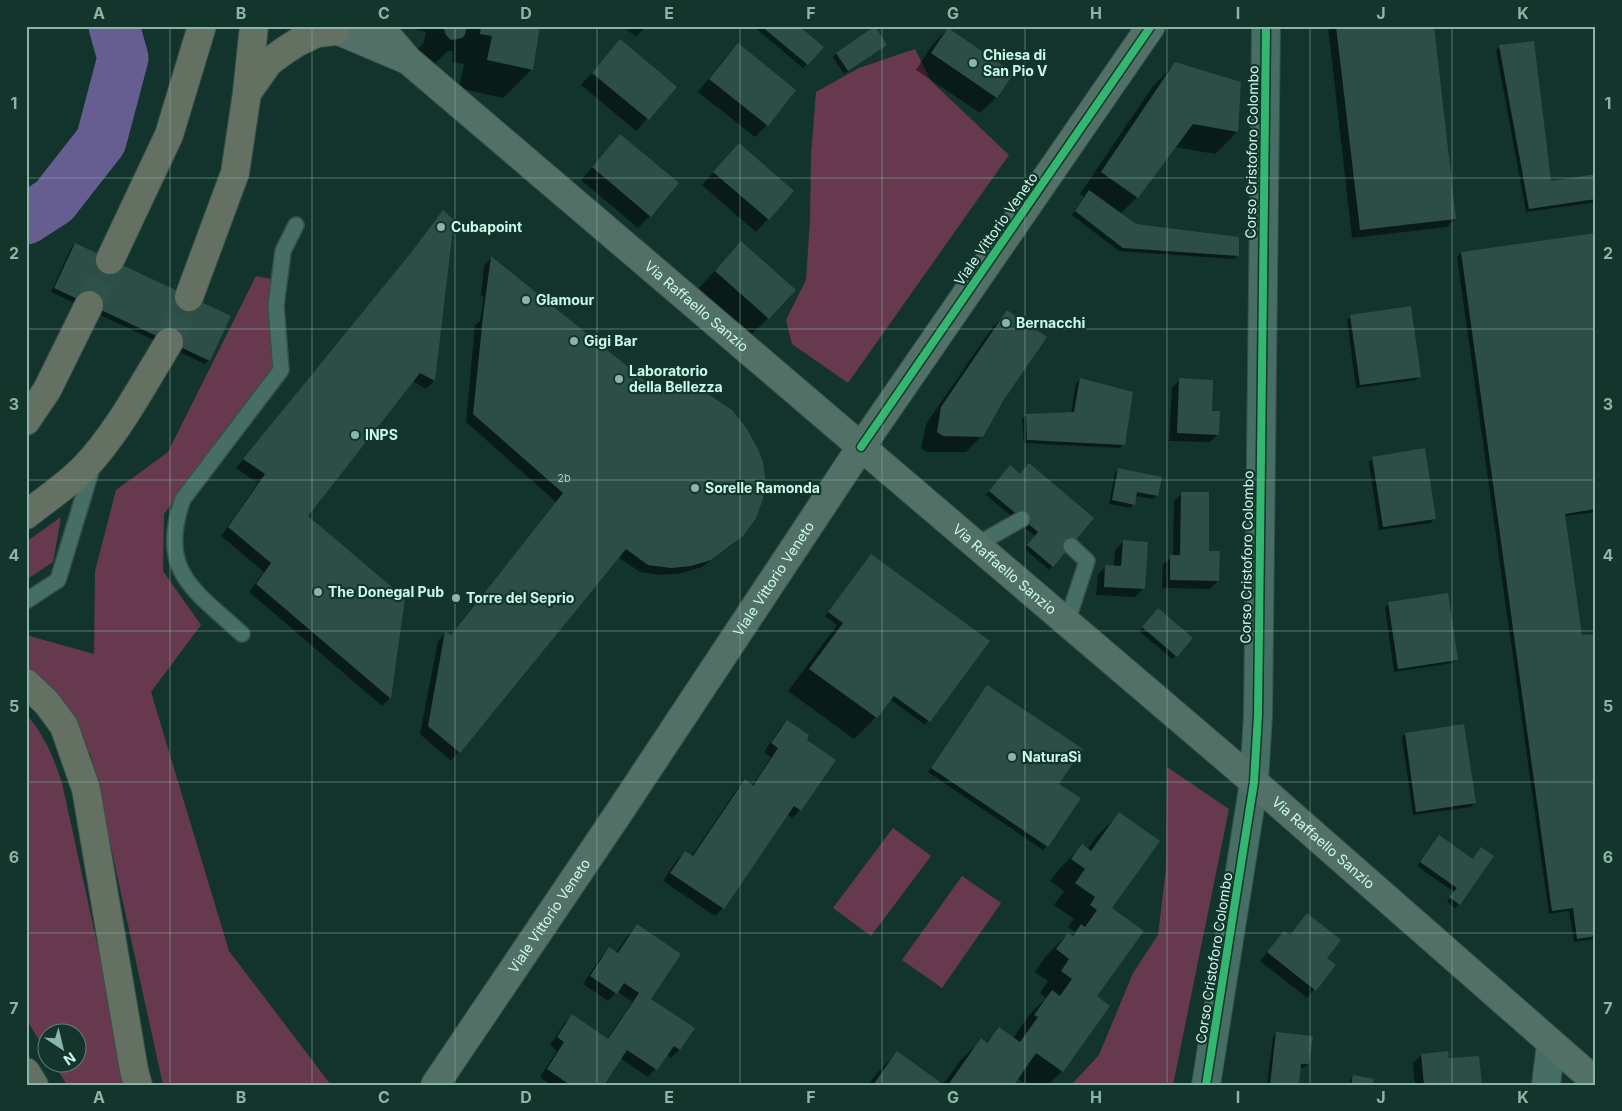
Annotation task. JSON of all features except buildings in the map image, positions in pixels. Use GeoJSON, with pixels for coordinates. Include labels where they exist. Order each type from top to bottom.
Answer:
{"type":"FeatureCollection","features":[{"type":"Feature","properties":{"kind":"highway"},"geometry":{"type":"LineString","coordinates":[[110,260],[168,135],[202,26]]}},
{"type":"Feature","properties":{"kind":"highway"},"geometry":{"type":"LineString","coordinates":[[189,297],[235,172],[247,93],[254,26]]}},
{"type":"Feature","properties":{"kind":"highway"},"geometry":{"type":"LineString","coordinates":[[247,93],[269,62],[298,42],[332,28]]}},
{"type":"Feature","properties":{"kind":"highway"},"geometry":{"type":"LineString","coordinates":[[26,421],[47,390],[90,305]]}},
{"type":"Feature","properties":{"kind":"highway"},"geometry":{"type":"LineString","coordinates":[[26,515],[74,478],[97,453],[133,401],[169,342]]}},
{"type":"Feature","properties":{"kind":"highway"},"geometry":{"type":"LineString","coordinates":[[26,683],[47,703],[64,726],[86,788],[138,1085]]}},
{"type":"Feature","properties":{"kind":"highway"},"geometry":{"type":"LineString","coordinates":[[26,1072],[34,1085]]}},
{"type":"Feature","properties":{"kind":"main road","name":"Via Raffaello Sanzio"},"geometry":{"type":"LineString","coordinates":[[379,26],[409,61],[1254,782],[1596,1082]]}},
{"type":"Feature","properties":{"kind":"main road","name":"Viale Vittorio Veneto"},"geometry":{"type":"LineString","coordinates":[[435,1085],[620,811],[861,447],[1151,26]]}},
{"type":"Feature","properties":{"kind":"main road","name":"Via Raffaello Sanzio"},"geometry":{"type":"LineString","coordinates":[[332,28],[409,61]]}},
{"type":"Feature","properties":{"kind":"street","name":"Corso Cristoforo Colombo"},"geometry":{"type":"LineString","coordinates":[[1206,1085],[1254,782],[1258,715],[1266,26]]}},
{"type":"Feature","properties":{"kind":"street"},"geometry":{"type":"LineString","coordinates":[[1546,1085],[1551,1044]]}},
{"type":"Feature","properties":{"kind":"lane"},"geometry":{"type":"LineString","coordinates":[[242,634],[190,586],[179,569],[174,547],[176,518],[183,499],[281,370],[276,306],[283,251],[296,225]]}},
{"type":"Feature","properties":{"kind":"lane"},"geometry":{"type":"LineString","coordinates":[[26,602],[58,580],[97,453]]}},
{"type":"Feature","properties":{"kind":"lane"},"geometry":{"type":"LineString","coordinates":[[976,545],[1022,519]]}},
{"type":"Feature","properties":{"kind":"lane"},"geometry":{"type":"LineString","coordinates":[[1067,622],[1087,561],[1071,546]]}},
{"type":"Feature","properties":{"kind":"shaded area"},"geometry":{"type":"Polygon","coordinates":[[[915,49],[931,81],[1009,155],[848,383],[792,344],[786,320],[806,280],[810,220],[811,156],[816,92],[859,68],[915,49]]]}},
{"type":"Feature","properties":{"kind":"shaded area"},"geometry":{"type":"Polygon","coordinates":[[[256,276],[272,279],[268,316],[273,366],[164,514],[163,571],[201,625],[151,692],[229,951],[331,1085],[163,1085],[91,756],[58,693],[26,668],[26,635],[94,654],[95,571],[116,490],[168,452],[256,276]]]}},
{"type":"Feature","properties":{"kind":"shaded area"},"geometry":{"type":"Polygon","coordinates":[[[61,517],[53,562],[26,580],[26,542],[61,517]]]}},
{"type":"Feature","properties":{"kind":"shaded area"},"geometry":{"type":"Polygon","coordinates":[[[26,714],[48,747],[62,783],[128,1085],[67,1085],[60,1074],[88,1074],[88,1024],[38,1024],[38,1038],[26,1019],[26,714]]]}},
{"type":"Feature","properties":{"kind":"shaded area"},"geometry":{"type":"Polygon","coordinates":[[[1167,767],[1229,809],[1173,1085],[1071,1085],[1099,1055],[1133,973],[1158,935],[1166,868],[1167,767]]]}},
{"type":"Feature","properties":{"kind":"shaded area"},"geometry":{"type":"Polygon","coordinates":[[[893,828],[931,856],[871,936],[833,908],[893,828]]]}},
{"type":"Feature","properties":{"kind":"shaded area"},"geometry":{"type":"Polygon","coordinates":[[[962,876],[1001,903],[942,988],[902,960],[962,876]]]}},
{"type":"Feature","properties":{"kind":"waterway"},"geometry":{"type":"LineString","coordinates":[[26,219],[54,201],[101,141],[123,58],[114,26]]}},
{"type":"Feature","properties":{"kind":"tunnel"},"geometry":{"type":"LineString","coordinates":[[89,305],[110,260]]}},
{"type":"Feature","properties":{"kind":"tunnel"},"geometry":{"type":"LineString","coordinates":[[169,342],[189,297]]}},
{"type":"Feature","properties":{"kind":"cycle path"},"geometry":{"type":"LineString","coordinates":[[861,447],[1151,26]]}},
{"type":"Feature","properties":{"kind":"cycle path"},"geometry":{"type":"LineString","coordinates":[[1206,1085],[1254,782],[1258,715],[1266,26]]}},
{"type":"Feature","properties":{"kind":"place","name":"Chiesa di San Pio V"},"geometry":{"type":"Point","coordinates":[973,63]}},
{"type":"Feature","properties":{"kind":"place","name":"Cubapoint"},"geometry":{"type":"Point","coordinates":[441,227]}},
{"type":"Feature","properties":{"kind":"place","name":"Glamour"},"geometry":{"type":"Point","coordinates":[526,300]}},
{"type":"Feature","properties":{"kind":"place","name":"Bernacchi"},"geometry":{"type":"Point","coordinates":[1006,323]}},
{"type":"Feature","properties":{"kind":"place","name":"Gigi Bar"},"geometry":{"type":"Point","coordinates":[574,341]}},
{"type":"Feature","properties":{"kind":"place","name":"Laboratorio della Bellezza"},"geometry":{"type":"Point","coordinates":[619,379]}},
{"type":"Feature","properties":{"kind":"place","name":"INPS"},"geometry":{"type":"Point","coordinates":[355,435]}},
{"type":"Feature","properties":{"kind":"place","name":"Sorelle Ramonda"},"geometry":{"type":"Point","coordinates":[695,488]}},
{"type":"Feature","properties":{"kind":"place","name":"The Donegal Pub"},"geometry":{"type":"Point","coordinates":[318,592]}},
{"type":"Feature","properties":{"kind":"place","name":"Torre del Seprio"},"geometry":{"type":"Point","coordinates":[456,598]}},
{"type":"Feature","properties":{"kind":"place","name":"NaturaSì"},"geometry":{"type":"Point","coordinates":[1012,757]}}]}
